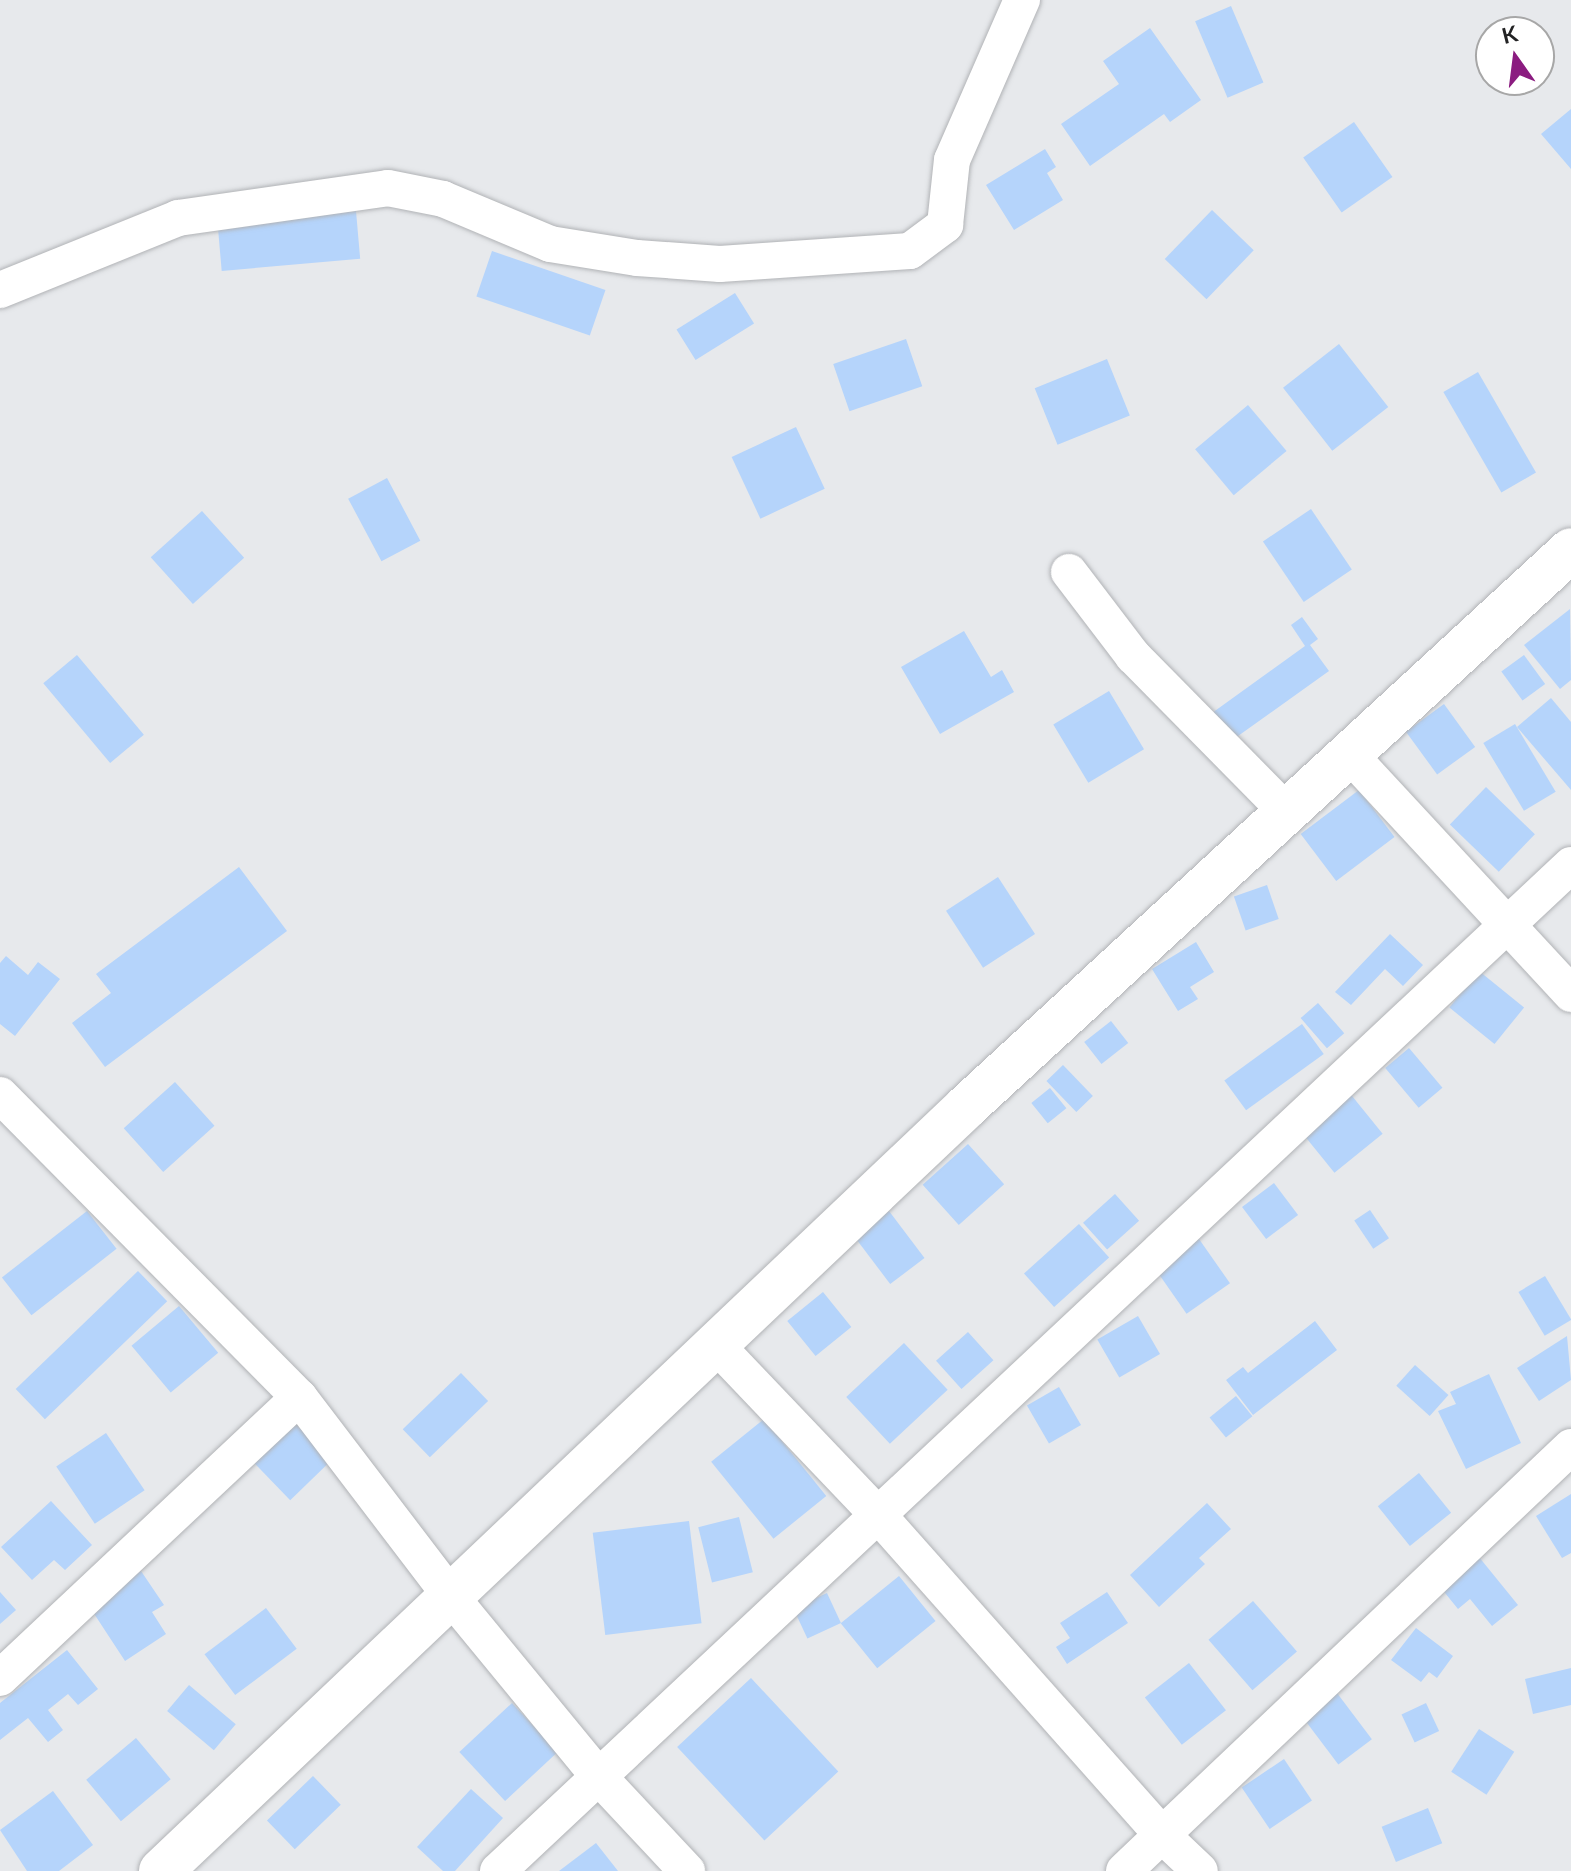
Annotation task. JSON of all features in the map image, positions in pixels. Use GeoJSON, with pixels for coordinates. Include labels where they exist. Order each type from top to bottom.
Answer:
{"type":"FeatureCollection","features":[{"type":"Feature","properties":{"kind":"street"},"geometry":{"type":"LineString","coordinates":[[0,290],[178,218],[388,188],[443,199],[550,244],[637,258],[720,264],[910,251],[945,225],[952,160],[1022,0]]}},
{"type":"Feature","properties":{"kind":"street"},"geometry":{"type":"LineString","coordinates":[[161,1871],[718,1347],[966,1107],[1571,550]]}},
{"type":"Feature","properties":{"kind":"street"},"geometry":{"type":"LineString","coordinates":[[1069,572],[1133,656],[1286,811]]}},
{"type":"Feature","properties":{"kind":"street"},"geometry":{"type":"LineString","coordinates":[[1349,754],[1506,928],[1571,994]]}},
{"type":"Feature","properties":{"kind":"street"},"geometry":{"type":"LineString","coordinates":[[498,1871],[1571,865]]}},
{"type":"Feature","properties":{"kind":"street"},"geometry":{"type":"LineString","coordinates":[[0,1095],[299,1397],[452,1598],[599,1777],[687,1871]]}},
{"type":"Feature","properties":{"kind":"street"},"geometry":{"type":"LineString","coordinates":[[718,1347],[879,1516],[1162,1835],[1200,1871]]}},
{"type":"Feature","properties":{"kind":"street"},"geometry":{"type":"LineString","coordinates":[[0,1678],[299,1397]]}},
{"type":"Feature","properties":{"kind":"street"},"geometry":{"type":"LineString","coordinates":[[1124,1871],[1571,1447]]}},
{"type":"Feature","properties":{"kind":"building"},"geometry":{"type":"Polygon","coordinates":[[[1231,6],[1263,82],[1228,98],[1195,21],[1231,6]]]}},
{"type":"Feature","properties":{"kind":"building"},"geometry":{"type":"Polygon","coordinates":[[[1150,28],[1201,100],[1170,122],[1164,114],[1090,166],[1061,124],[1119,84],[1103,61],[1150,28]]]}},
{"type":"Feature","properties":{"kind":"building"},"geometry":{"type":"Polygon","coordinates":[[[1571,109],[1571,169],[1541,134],[1571,109]]]}},
{"type":"Feature","properties":{"kind":"building"},"geometry":{"type":"Polygon","coordinates":[[[1354,122],[1392,177],[1342,212],[1303,158],[1354,122]]]}},
{"type":"Feature","properties":{"kind":"building"},"geometry":{"type":"Polygon","coordinates":[[[1045,149],[1056,167],[1047,173],[1063,200],[1014,230],[986,185],[1045,149]]]}},
{"type":"Feature","properties":{"kind":"building"},"geometry":{"type":"Polygon","coordinates":[[[1212,210],[1254,250],[1206,299],[1165,259],[1212,210]]]}},
{"type":"Feature","properties":{"kind":"building"},"geometry":{"type":"Polygon","coordinates":[[[356,211],[360,259],[222,271],[218,223],[356,211]]]}},
{"type":"Feature","properties":{"kind":"building"},"geometry":{"type":"Polygon","coordinates":[[[492,251],[605,290],[590,335],[476,296],[492,251]]]}},
{"type":"Feature","properties":{"kind":"building"},"geometry":{"type":"Polygon","coordinates":[[[735,293],[754,324],[696,360],[676,330],[735,293]]]}},
{"type":"Feature","properties":{"kind":"building"},"geometry":{"type":"Polygon","coordinates":[[[906,339],[922,386],[849,411],[833,364],[906,339]]]}},
{"type":"Feature","properties":{"kind":"building"},"geometry":{"type":"Polygon","coordinates":[[[1339,344],[1388,407],[1332,451],[1283,388],[1339,344]]]}},
{"type":"Feature","properties":{"kind":"building"},"geometry":{"type":"Polygon","coordinates":[[[1107,359],[1130,416],[1058,445],[1035,388],[1107,359]]]}},
{"type":"Feature","properties":{"kind":"building"},"geometry":{"type":"Polygon","coordinates":[[[1478,372],[1536,472],[1501,492],[1443,392],[1478,372]]]}},
{"type":"Feature","properties":{"kind":"building"},"geometry":{"type":"Polygon","coordinates":[[[1248,405],[1287,451],[1234,495],[1195,449],[1248,405]]]}},
{"type":"Feature","properties":{"kind":"building"},"geometry":{"type":"Polygon","coordinates":[[[796,427],[825,489],[760,519],[732,457],[796,427]]]}},
{"type":"Feature","properties":{"kind":"building"},"geometry":{"type":"Polygon","coordinates":[[[387,478],[420,541],[381,561],[348,499],[387,478]]]}},
{"type":"Feature","properties":{"kind":"building"},"geometry":{"type":"Polygon","coordinates":[[[1311,509],[1352,570],[1304,602],[1263,541],[1311,509]]]}},
{"type":"Feature","properties":{"kind":"building"},"geometry":{"type":"Polygon","coordinates":[[[202,511],[244,558],[193,604],[151,557],[202,511]]]}},
{"type":"Feature","properties":{"kind":"building"},"geometry":{"type":"Polygon","coordinates":[[[1570,609],[1571,680],[1560,689],[1524,645],[1570,609]]]}},
{"type":"Feature","properties":{"kind":"building"},"geometry":{"type":"Polygon","coordinates":[[[1302,617],[1318,639],[1310,645],[1329,671],[1231,741],[1212,713],[1305,646],[1291,625],[1302,617]]]}},
{"type":"Feature","properties":{"kind":"building"},"geometry":{"type":"Polygon","coordinates":[[[964,631],[991,677],[1002,670],[1014,692],[940,734],[901,667],[964,631]]]}},
{"type":"Feature","properties":{"kind":"building"},"geometry":{"type":"Polygon","coordinates":[[[77,655],[144,735],[110,763],[43,683],[77,655]]]}},
{"type":"Feature","properties":{"kind":"building"},"geometry":{"type":"Polygon","coordinates":[[[1524,655],[1545,684],[1523,701],[1501,671],[1524,655]]]}},
{"type":"Feature","properties":{"kind":"building"},"geometry":{"type":"Polygon","coordinates":[[[1109,691],[1144,749],[1088,783],[1053,724],[1109,691]]]}},
{"type":"Feature","properties":{"kind":"building"},"geometry":{"type":"Polygon","coordinates":[[[1551,698],[1571,722],[1571,790],[1517,727],[1551,698]]]}},
{"type":"Feature","properties":{"kind":"building"},"geometry":{"type":"Polygon","coordinates":[[[1444,704],[1475,747],[1437,775],[1406,732],[1444,704]]]}},
{"type":"Feature","properties":{"kind":"building"},"geometry":{"type":"Polygon","coordinates":[[[1515,724],[1556,792],[1524,811],[1483,743],[1515,724]]]}},
{"type":"Feature","properties":{"kind":"building"},"geometry":{"type":"Polygon","coordinates":[[[1486,787],[1535,834],[1499,872],[1450,824],[1486,787]]]}},
{"type":"Feature","properties":{"kind":"building"},"geometry":{"type":"Polygon","coordinates":[[[1359,790],[1395,837],[1336,881],[1301,834],[1359,790]]]}},
{"type":"Feature","properties":{"kind":"building"},"geometry":{"type":"Polygon","coordinates":[[[239,867],[287,931],[105,1067],[72,1023],[111,993],[96,974],[239,867]]]}},
{"type":"Feature","properties":{"kind":"building"},"geometry":{"type":"Polygon","coordinates":[[[998,877],[1035,934],[983,968],[946,911],[998,877]]]}},
{"type":"Feature","properties":{"kind":"building"},"geometry":{"type":"Polygon","coordinates":[[[1267,885],[1279,919],[1246,930],[1234,896],[1267,885]]]}},
{"type":"Feature","properties":{"kind":"building"},"geometry":{"type":"Polygon","coordinates":[[[1390,934],[1423,965],[1403,986],[1385,969],[1351,1005],[1335,992],[1390,934]]]}},
{"type":"Feature","properties":{"kind":"building"},"geometry":{"type":"Polygon","coordinates":[[[1196,942],[1214,972],[1190,987],[1198,999],[1178,1011],[1152,969],[1196,942]]]}},
{"type":"Feature","properties":{"kind":"building"},"geometry":{"type":"Polygon","coordinates":[[[6,956],[28,975],[38,962],[60,979],[15,1036],[0,1024],[0,963],[6,956]]]}},
{"type":"Feature","properties":{"kind":"building"},"geometry":{"type":"Polygon","coordinates":[[[1479,971],[1524,1008],[1494,1044],[1449,1008],[1479,971]]]}},
{"type":"Feature","properties":{"kind":"building"},"geometry":{"type":"Polygon","coordinates":[[[1318,1003],[1344,1033],[1327,1048],[1301,1018],[1318,1003]]]}},
{"type":"Feature","properties":{"kind":"building"},"geometry":{"type":"Polygon","coordinates":[[[1111,1021],[1128,1043],[1101,1064],[1084,1042],[1111,1021]]]}},
{"type":"Feature","properties":{"kind":"building"},"geometry":{"type":"Polygon","coordinates":[[[1302,1024],[1324,1054],[1246,1110],[1224,1080],[1302,1024]]]}},
{"type":"Feature","properties":{"kind":"building"},"geometry":{"type":"Polygon","coordinates":[[[1409,1048],[1442,1088],[1419,1108],[1385,1068],[1409,1048]]]}},
{"type":"Feature","properties":{"kind":"building"},"geometry":{"type":"Polygon","coordinates":[[[1063,1065],[1093,1096],[1076,1112],[1046,1081],[1063,1065]]]}},
{"type":"Feature","properties":{"kind":"building"},"geometry":{"type":"Polygon","coordinates":[[[175,1082],[214,1126],[163,1172],[124,1128],[175,1082]]]}},
{"type":"Feature","properties":{"kind":"building"},"geometry":{"type":"Polygon","coordinates":[[[1050,1088],[1066,1108],[1048,1123],[1031,1103],[1050,1088]]]}},
{"type":"Feature","properties":{"kind":"building"},"geometry":{"type":"Polygon","coordinates":[[[1348,1091],[1383,1134],[1334,1173],[1300,1130],[1348,1091]]]}},
{"type":"Feature","properties":{"kind":"building"},"geometry":{"type":"Polygon","coordinates":[[[968,1144],[1004,1184],[959,1225],[923,1185],[968,1144]]]}},
{"type":"Feature","properties":{"kind":"building"},"geometry":{"type":"Polygon","coordinates":[[[1274,1183],[1298,1215],[1266,1239],[1242,1207],[1274,1183]]]}},
{"type":"Feature","properties":{"kind":"building"},"geometry":{"type":"Polygon","coordinates":[[[1115,1194],[1139,1221],[1107,1250],[1083,1223],[1115,1194]]]}},
{"type":"Feature","properties":{"kind":"building"},"geometry":{"type":"Polygon","coordinates":[[[1370,1210],[1389,1238],[1373,1249],[1354,1221],[1370,1210]]]}},
{"type":"Feature","properties":{"kind":"building"},"geometry":{"type":"Polygon","coordinates":[[[87,1211],[117,1249],[31,1315],[2,1277],[87,1211]]]}},
{"type":"Feature","properties":{"kind":"building"},"geometry":{"type":"Polygon","coordinates":[[[889,1211],[925,1258],[890,1284],[855,1237],[889,1211]]]}},
{"type":"Feature","properties":{"kind":"building"},"geometry":{"type":"Polygon","coordinates":[[[1079,1224],[1109,1257],[1054,1307],[1024,1274],[1079,1224]]]}},
{"type":"Feature","properties":{"kind":"building"},"geometry":{"type":"Polygon","coordinates":[[[1199,1239],[1230,1283],[1187,1314],[1156,1269],[1199,1239]]]}},
{"type":"Feature","properties":{"kind":"building"},"geometry":{"type":"Polygon","coordinates":[[[138,1271],[167,1301],[45,1419],[16,1389],[138,1271]]]}},
{"type":"Feature","properties":{"kind":"building"},"geometry":{"type":"Polygon","coordinates":[[[1545,1276],[1571,1320],[1545,1336],[1518,1292],[1545,1276]]]}},
{"type":"Feature","properties":{"kind":"building"},"geometry":{"type":"Polygon","coordinates":[[[823,1292],[851,1327],[816,1356],[787,1321],[823,1292]]]}},
{"type":"Feature","properties":{"kind":"building"},"geometry":{"type":"Polygon","coordinates":[[[179,1306],[218,1353],[171,1393],[132,1346],[179,1306]]]}},
{"type":"Feature","properties":{"kind":"building"},"geometry":{"type":"Polygon","coordinates":[[[1138,1316],[1160,1354],[1119,1378],[1097,1340],[1138,1316]]]}},
{"type":"Feature","properties":{"kind":"building"},"geometry":{"type":"Polygon","coordinates":[[[1315,1321],[1337,1350],[1253,1415],[1226,1380],[1243,1367],[1248,1373],[1315,1321]]]}},
{"type":"Feature","properties":{"kind":"building"},"geometry":{"type":"Polygon","coordinates":[[[968,1332],[993,1360],[961,1389],[936,1361],[968,1332]]]}},
{"type":"Feature","properties":{"kind":"building"},"geometry":{"type":"Polygon","coordinates":[[[1567,1336],[1571,1380],[1539,1401],[1517,1368],[1567,1336]]]}},
{"type":"Feature","properties":{"kind":"building"},"geometry":{"type":"Polygon","coordinates":[[[904,1343],[948,1390],[890,1444],[846,1397],[904,1343]]]}},
{"type":"Feature","properties":{"kind":"building"},"geometry":{"type":"Polygon","coordinates":[[[1415,1365],[1448,1395],[1430,1416],[1396,1386],[1415,1365]]]}},
{"type":"Feature","properties":{"kind":"building"},"geometry":{"type":"Polygon","coordinates":[[[461,1373],[488,1401],[430,1457],[403,1429],[461,1373]]]}},
{"type":"Feature","properties":{"kind":"building"},"geometry":{"type":"Polygon","coordinates":[[[1489,1374],[1521,1443],[1466,1469],[1438,1411],[1456,1404],[1450,1392],[1489,1374]]]}},
{"type":"Feature","properties":{"kind":"building"},"geometry":{"type":"Polygon","coordinates":[[[1059,1387],[1081,1425],[1049,1444],[1027,1406],[1059,1387]]]}},
{"type":"Feature","properties":{"kind":"building"},"geometry":{"type":"Polygon","coordinates":[[[1236,1396],[1252,1416],[1226,1438],[1210,1417],[1236,1396]]]}},
{"type":"Feature","properties":{"kind":"building"},"geometry":{"type":"Polygon","coordinates":[[[764,1419],[826,1496],[773,1539],[711,1462],[764,1419]]]}},
{"type":"Feature","properties":{"kind":"building"},"geometry":{"type":"Polygon","coordinates":[[[293,1421],[331,1461],[290,1500],[252,1461],[293,1421]]]}},
{"type":"Feature","properties":{"kind":"building"},"geometry":{"type":"Polygon","coordinates":[[[106,1433],[145,1490],[95,1524],[56,1467],[106,1433]]]}},
{"type":"Feature","properties":{"kind":"building"},"geometry":{"type":"Polygon","coordinates":[[[1419,1473],[1451,1513],[1410,1546],[1378,1506],[1419,1473]]]}},
{"type":"Feature","properties":{"kind":"building"},"geometry":{"type":"Polygon","coordinates":[[[1571,1494],[1571,1553],[1562,1558],[1536,1516],[1571,1494]]]}},
{"type":"Feature","properties":{"kind":"building"},"geometry":{"type":"Polygon","coordinates":[[[51,1501],[92,1545],[65,1570],[54,1560],[32,1580],[1,1547],[51,1501]]]}},
{"type":"Feature","properties":{"kind":"building"},"geometry":{"type":"Polygon","coordinates":[[[1207,1503],[1231,1529],[1199,1558],[1205,1564],[1159,1607],[1130,1575],[1207,1503]]]}},
{"type":"Feature","properties":{"kind":"building"},"geometry":{"type":"Polygon","coordinates":[[[739,1517],[753,1572],[712,1582],[698,1527],[739,1517]]]}},
{"type":"Feature","properties":{"kind":"building"},"geometry":{"type":"Polygon","coordinates":[[[689,1521],[702,1623],[605,1635],[593,1533],[689,1521]]]}},
{"type":"Feature","properties":{"kind":"building"},"geometry":{"type":"Polygon","coordinates":[[[1479,1557],[1518,1605],[1492,1626],[1470,1599],[1458,1609],[1441,1588],[1479,1557]]]}},
{"type":"Feature","properties":{"kind":"building"},"geometry":{"type":"Polygon","coordinates":[[[141,1571],[164,1605],[152,1612],[166,1634],[125,1661],[89,1606],[141,1571]]]}},
{"type":"Feature","properties":{"kind":"building"},"geometry":{"type":"Polygon","coordinates":[[[899,1576],[936,1621],[877,1668],[841,1623],[899,1576]]]}},
{"type":"Feature","properties":{"kind":"building"},"geometry":{"type":"Polygon","coordinates":[[[0,1592],[16,1610],[0,1624],[0,1592]]]}},
{"type":"Feature","properties":{"kind":"building"},"geometry":{"type":"Polygon","coordinates":[[[1107,1592],[1128,1623],[1067,1664],[1056,1647],[1070,1638],[1060,1623],[1107,1592]]]}},
{"type":"Feature","properties":{"kind":"building"},"geometry":{"type":"Polygon","coordinates":[[[827,1593],[841,1623],[807,1639],[793,1609],[827,1593]]]}},
{"type":"Feature","properties":{"kind":"building"},"geometry":{"type":"Polygon","coordinates":[[[1253,1601],[1297,1652],[1252,1690],[1208,1640],[1253,1601]]]}},
{"type":"Feature","properties":{"kind":"building"},"geometry":{"type":"Polygon","coordinates":[[[266,1608],[297,1649],[235,1695],[205,1654],[266,1608]]]}},
{"type":"Feature","properties":{"kind":"building"},"geometry":{"type":"Polygon","coordinates":[[[1416,1628],[1453,1656],[1437,1678],[1429,1672],[1421,1682],[1391,1660],[1416,1628]]]}},
{"type":"Feature","properties":{"kind":"building"},"geometry":{"type":"Polygon","coordinates":[[[67,1650],[98,1689],[78,1705],[68,1694],[48,1710],[63,1730],[48,1742],[28,1718],[0,1740],[0,1703],[67,1650]]]}},
{"type":"Feature","properties":{"kind":"building"},"geometry":{"type":"Polygon","coordinates":[[[1189,1663],[1226,1710],[1182,1745],[1145,1697],[1189,1663]]]}},
{"type":"Feature","properties":{"kind":"building"},"geometry":{"type":"Polygon","coordinates":[[[1571,1668],[1571,1705],[1533,1714],[1525,1679],[1571,1668]]]}},
{"type":"Feature","properties":{"kind":"building"},"geometry":{"type":"Polygon","coordinates":[[[751,1678],[838,1772],[764,1840],[677,1747],[751,1678]]]}},
{"type":"Feature","properties":{"kind":"building"},"geometry":{"type":"Polygon","coordinates":[[[189,1685],[236,1724],[214,1750],[167,1711],[189,1685]]]}},
{"type":"Feature","properties":{"kind":"building"},"geometry":{"type":"Polygon","coordinates":[[[1337,1693],[1372,1739],[1338,1765],[1303,1718],[1337,1693]]]}},
{"type":"Feature","properties":{"kind":"building"},"geometry":{"type":"Polygon","coordinates":[[[512,1703],[558,1752],[505,1801],[459,1752],[512,1703]]]}},
{"type":"Feature","properties":{"kind":"building"},"geometry":{"type":"Polygon","coordinates":[[[1426,1703],[1439,1731],[1415,1743],[1402,1714],[1426,1703]]]}},
{"type":"Feature","properties":{"kind":"building"},"geometry":{"type":"Polygon","coordinates":[[[1479,1729],[1514,1752],[1486,1795],[1451,1772],[1479,1729]]]}},
{"type":"Feature","properties":{"kind":"building"},"geometry":{"type":"Polygon","coordinates":[[[136,1738],[171,1779],[121,1821],[86,1780],[136,1738]]]}},
{"type":"Feature","properties":{"kind":"building"},"geometry":{"type":"Polygon","coordinates":[[[1284,1759],[1312,1800],[1270,1829],[1242,1788],[1284,1759]]]}},
{"type":"Feature","properties":{"kind":"building"},"geometry":{"type":"Polygon","coordinates":[[[313,1776],[341,1805],[295,1849],[267,1820],[313,1776]]]}},
{"type":"Feature","properties":{"kind":"building"},"geometry":{"type":"Polygon","coordinates":[[[471,1789],[503,1818],[455,1871],[443,1871],[417,1847],[471,1789]]]}},
{"type":"Feature","properties":{"kind":"building"},"geometry":{"type":"Polygon","coordinates":[[[53,1791],[93,1845],[59,1871],[27,1871],[0,1830],[53,1791]]]}},
{"type":"Feature","properties":{"kind":"building"},"geometry":{"type":"Polygon","coordinates":[[[1428,1808],[1442,1843],[1396,1862],[1382,1827],[1428,1808]]]}},
{"type":"Feature","properties":{"kind":"building"},"geometry":{"type":"Polygon","coordinates":[[[596,1843],[618,1871],[559,1871],[596,1843]]]}}]}
